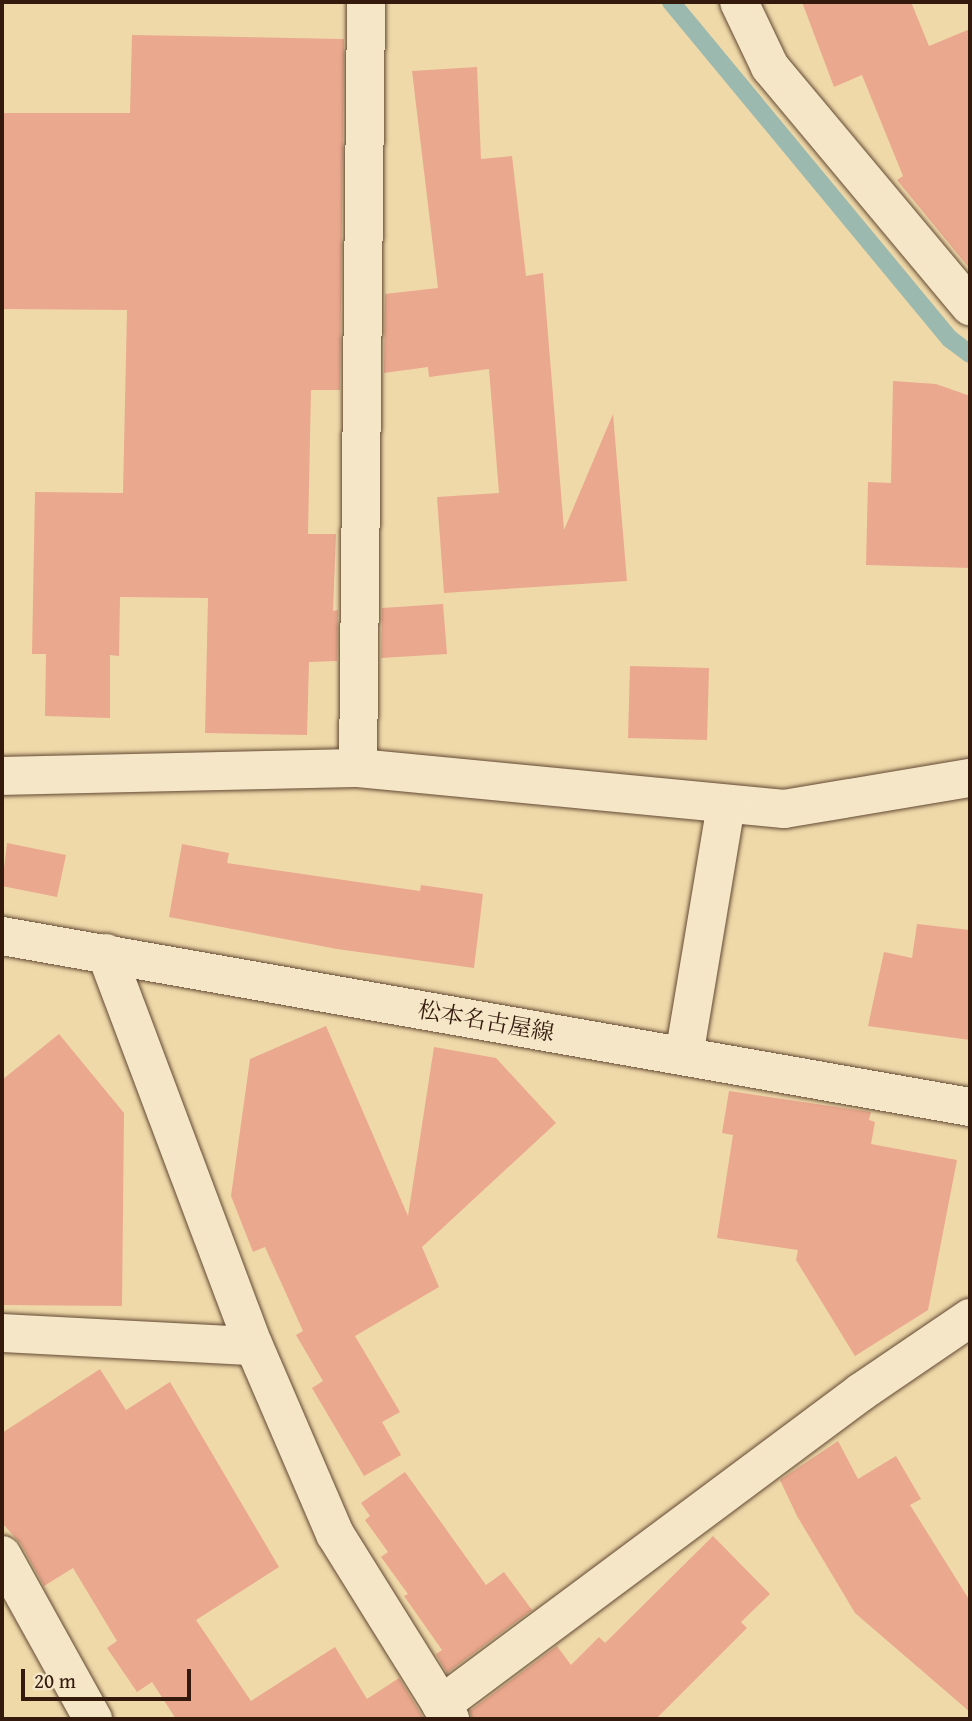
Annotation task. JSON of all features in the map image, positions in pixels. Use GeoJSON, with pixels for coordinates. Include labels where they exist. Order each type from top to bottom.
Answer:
{"type":"FeatureCollection","features":[{"type":"Feature","properties":{"kind":"street"},"geometry":{"type":"LineString","coordinates":[[358,768],[366,2]]}},
{"type":"Feature","properties":{"kind":"street"},"geometry":{"type":"LineString","coordinates":[[739,2],[770,67],[970,306]]}},
{"type":"Feature","properties":{"kind":"street"},"geometry":{"type":"LineString","coordinates":[[2,776],[358,768],[726,806],[784,809],[970,778]]}},
{"type":"Feature","properties":{"kind":"street"},"geometry":{"type":"LineString","coordinates":[[684,1056],[726,806]]}},
{"type":"Feature","properties":{"kind":"street","name":"松本名古屋線"},"geometry":{"type":"LineString","coordinates":[[2,936],[970,1107]]}},
{"type":"Feature","properties":{"kind":"street"},"geometry":{"type":"LineString","coordinates":[[106,953],[254,1346],[335,1535],[445,1712],[860,1392],[970,1318]]}},
{"type":"Feature","properties":{"kind":"street"},"geometry":{"type":"LineString","coordinates":[[2,1334],[254,1346]]}},
{"type":"Feature","properties":{"kind":"street"},"geometry":{"type":"LineString","coordinates":[[2,1555],[93,1719]]}},
{"type":"Feature","properties":{"kind":"building"},"geometry":{"type":"Polygon","coordinates":[[[802,2],[911,2],[929,46],[970,29],[970,269],[897,180],[903,176],[862,75],[834,87],[802,2]]]}},
{"type":"Feature","properties":{"kind":"building"},"geometry":{"type":"Polygon","coordinates":[[[132,35],[344,39],[340,390],[311,390],[308,534],[336,534],[333,611],[338,610],[337,661],[309,662],[307,735],[205,733],[208,598],[120,597],[119,656],[110,655],[110,718],[45,716],[46,654],[32,654],[35,492],[123,493],[127,310],[2,309],[2,113],[130,113],[132,35]]]}},
{"type":"Feature","properties":{"kind":"building"},"geometry":{"type":"Polygon","coordinates":[[[477,67],[481,159],[512,156],[526,276],[543,273],[564,530],[613,414],[627,581],[444,593],[437,497],[499,493],[489,369],[429,377],[428,367],[384,373],[385,294],[438,288],[412,71],[477,67]]]}},
{"type":"Feature","properties":{"kind":"building"},"geometry":{"type":"Polygon","coordinates":[[[893,381],[936,384],[970,396],[970,568],[866,565],[868,482],[891,483],[893,381]]]}},
{"type":"Feature","properties":{"kind":"building"},"geometry":{"type":"Polygon","coordinates":[[[443,604],[447,654],[381,658],[382,608],[443,604]]]}},
{"type":"Feature","properties":{"kind":"building"},"geometry":{"type":"Polygon","coordinates":[[[630,666],[709,668],[707,740],[628,738],[630,666]]]}},
{"type":"Feature","properties":{"kind":"building"},"geometry":{"type":"Polygon","coordinates":[[[7,843],[66,855],[57,897],[2,886],[7,843]]]}},
{"type":"Feature","properties":{"kind":"building"},"geometry":{"type":"Polygon","coordinates":[[[182,844],[229,853],[227,863],[420,891],[421,885],[483,894],[474,968],[337,949],[169,917],[182,844]]]}},
{"type":"Feature","properties":{"kind":"building"},"geometry":{"type":"Polygon","coordinates":[[[917,924],[970,930],[970,1040],[868,1026],[884,952],[912,958],[917,924]]]}},
{"type":"Feature","properties":{"kind":"building"},"geometry":{"type":"Polygon","coordinates":[[[326,1026],[408,1216],[434,1047],[496,1058],[556,1123],[422,1247],[439,1287],[355,1336],[400,1412],[382,1422],[401,1455],[364,1476],[312,1388],[323,1381],[296,1335],[303,1331],[265,1247],[253,1252],[231,1196],[250,1059],[326,1026]]]}},
{"type":"Feature","properties":{"kind":"building"},"geometry":{"type":"Polygon","coordinates":[[[59,1034],[124,1113],[122,1306],[2,1305],[2,1080],[59,1034]]]}},
{"type":"Feature","properties":{"kind":"building"},"geometry":{"type":"Polygon","coordinates":[[[729,1091],[871,1112],[869,1120],[875,1122],[871,1144],[957,1160],[928,1310],[855,1356],[796,1260],[798,1250],[717,1238],[733,1135],[722,1133],[729,1091]]]}},
{"type":"Feature","properties":{"kind":"building"},"geometry":{"type":"Polygon","coordinates":[[[100,1369],[126,1410],[170,1382],[279,1567],[196,1620],[251,1701],[335,1647],[367,1699],[399,1678],[424,1719],[176,1719],[152,1682],[137,1692],[107,1648],[117,1641],[73,1568],[44,1586],[21,1544],[2,1523],[2,1433],[100,1369]]]}},
{"type":"Feature","properties":{"kind":"building"},"geometry":{"type":"Polygon","coordinates":[[[838,1441],[858,1479],[896,1456],[921,1499],[910,1505],[970,1601],[970,1712],[855,1613],[797,1516],[780,1480],[838,1441]]]}},
{"type":"Feature","properties":{"kind":"building"},"geometry":{"type":"Polygon","coordinates":[[[405,1472],[486,1585],[504,1572],[532,1610],[447,1673],[436,1654],[442,1650],[404,1596],[408,1594],[381,1557],[388,1552],[365,1520],[370,1516],[361,1503],[405,1472]]]}},
{"type":"Feature","properties":{"kind":"building"},"geometry":{"type":"Polygon","coordinates":[[[713,1536],[770,1594],[741,1622],[747,1628],[656,1719],[472,1719],[470,1711],[557,1646],[571,1665],[599,1637],[605,1643],[713,1536]]]}},
{"type":"Feature","properties":{"kind":"waterway"},"geometry":{"type":"LineString","coordinates":[[671,2],[950,339],[970,354]]}}]}
